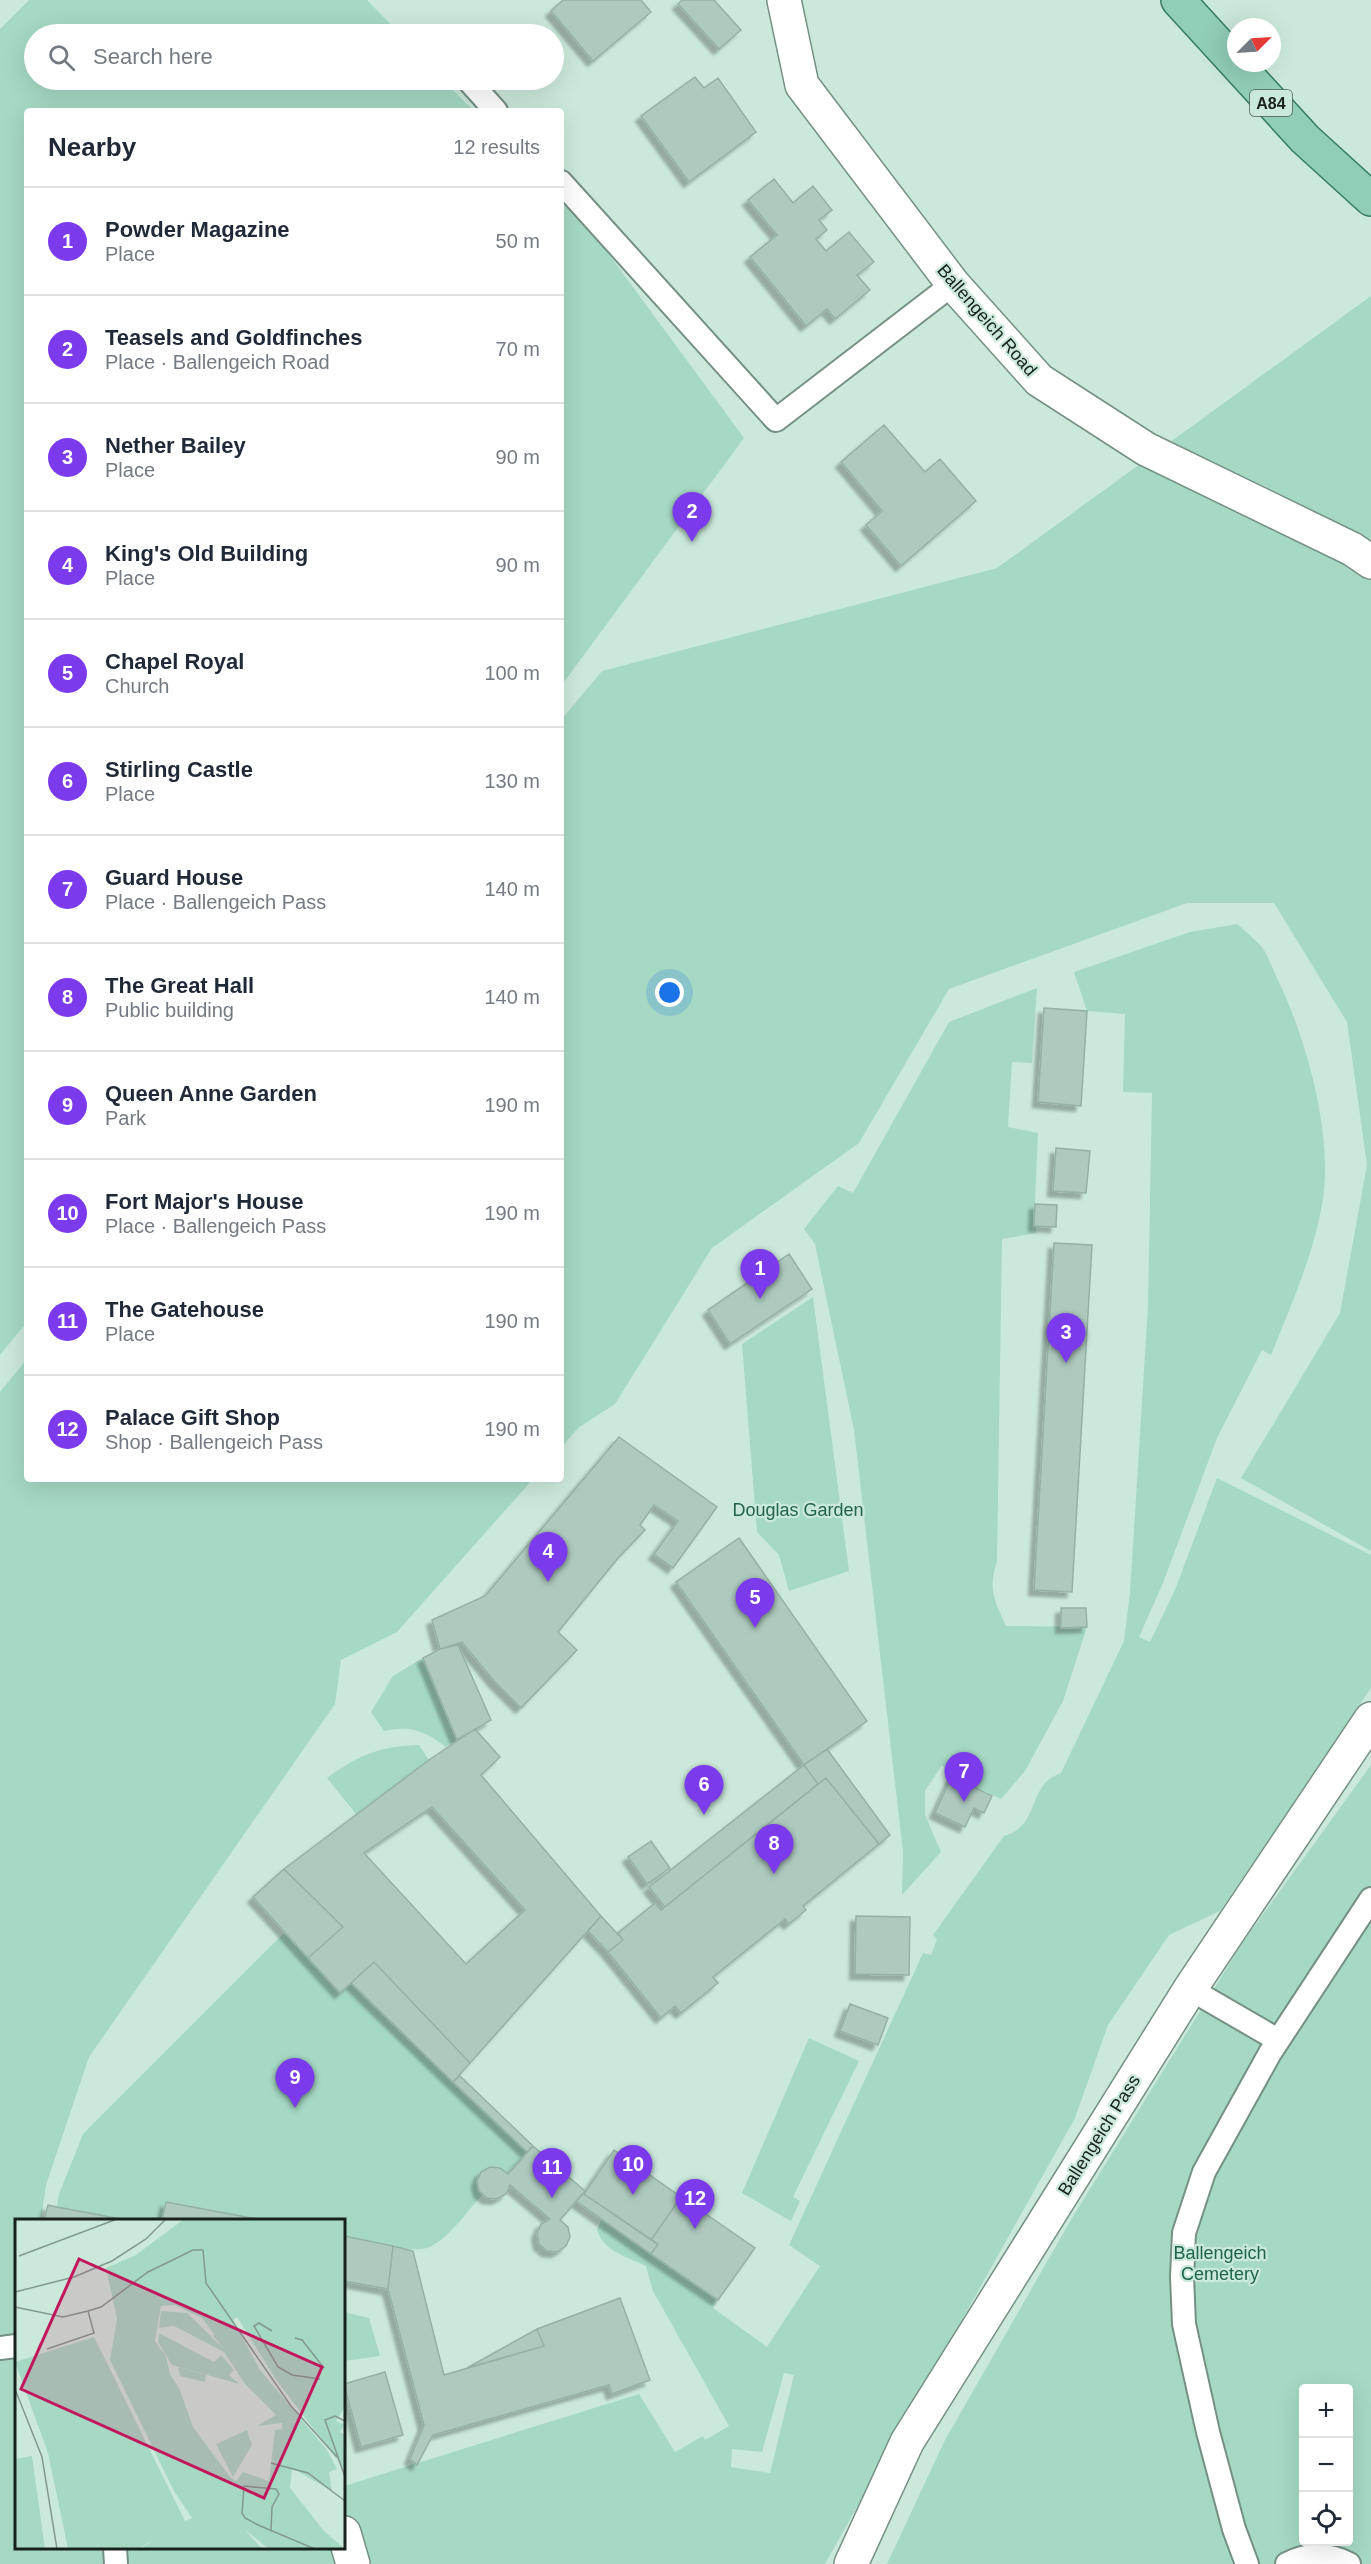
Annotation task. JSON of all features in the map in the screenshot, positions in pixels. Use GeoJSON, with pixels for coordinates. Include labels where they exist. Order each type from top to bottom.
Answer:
{"type":"FeatureCollection","features":[{"type":"Feature","properties":{"kind":"main road","name":"A84"},"geometry":{"type":"LineString","coordinates":[[1178,0],[1305,139],[1371,199]]}},
{"type":"Feature","properties":{"kind":"street","name":"Ballengeich Road"},"geometry":{"type":"LineString","coordinates":[[784,0],[802,85],[953,284],[1040,380],[1146,449],[1352,549],[1371,562]]}},
{"type":"Feature","properties":{"kind":"street","name":"Ballengeich Pass"},"geometry":{"type":"LineString","coordinates":[[851,2564],[908,2442],[1190,1989],[1371,1719]]}},
{"type":"Feature","properties":{"kind":"street"},"geometry":{"type":"LineString","coordinates":[[345,2536],[353,2564]]}},
{"type":"Feature","properties":{"kind":"lane"},"geometry":{"type":"LineString","coordinates":[[477,90],[493,108]]}},
{"type":"Feature","properties":{"kind":"lane"},"geometry":{"type":"LineString","coordinates":[[564,185],[776,420],[953,284]]}},
{"type":"Feature","properties":{"kind":"lane"},"geometry":{"type":"LineString","coordinates":[[1246,2564],[1234,2529],[1208,2432],[1184,2324],[1182,2266],[1185,2233],[1204,2172],[1278,2040],[1371,1899]]}},
{"type":"Feature","properties":{"kind":"lane"},"geometry":{"type":"LineString","coordinates":[[1190,1989],[1278,2040]]}},
{"type":"Feature","properties":{"kind":"lane"},"geometry":{"type":"LineString","coordinates":[[0,2348],[15,2346]]}},
{"type":"Feature","properties":{"kind":"lane"},"geometry":{"type":"LineString","coordinates":[[115,2549],[116,2564]]}},
{"type":"Feature","properties":{"kind":"lane"},"geometry":{"type":"LineString","coordinates":[[1287,2564],[1313,2555],[1331,2557],[1348,2564]]}},
{"type":"Feature","properties":{"kind":"green space"},"geometry":{"type":"Polygon","coordinates":[[[29,0],[367,0],[390,24],[24,24],[24,90],[453,90],[471,108],[24,108],[24,1326],[0,1355],[0,29],[29,0]]]}},
{"type":"Feature","properties":{"kind":"green space"},"geometry":{"type":"Polygon","coordinates":[[[564,205],[602,245],[744,438],[564,682],[564,205]]]}},
{"type":"Feature","properties":{"kind":"green space"},"geometry":{"type":"Polygon","coordinates":[[[1371,296],[1371,1551],[1241,1478],[1340,1313],[1367,1165],[1347,1022],[1274,903],[1187,903],[949,989],[859,1143],[712,1248],[615,1404],[578,1428],[564,1444],[564,716],[602,671],[997,568],[1371,296]]]}},
{"type":"Feature","properties":{"kind":"green space"},"geometry":{"type":"Polygon","coordinates":[[[1237,924],[1263,949],[1286,997],[1313,1079],[1323,1137],[1325,1165],[1321,1211],[1310,1253],[1295,1294],[1271,1355],[1262,1350],[1217,1438],[1163,1583],[1139,1637],[1150,1642],[1175,1590],[1217,1478],[1371,1555],[1371,1688],[1220,1911],[1169,1935],[1108,2025],[1075,2118],[825,2564],[0,2564],[0,1392],[24,1363],[24,1482],[530,1482],[397,1632],[341,1660],[335,1704],[89,2057],[46,2185],[41,2219],[15,2219],[15,2549],[345,2549],[345,2486],[639,2394],[675,2452],[703,2436],[705,2440],[729,2426],[653,2291],[646,2266],[604,2243],[597,2229],[602,2219],[718,2300],[713,2308],[767,2347],[820,2266],[789,2245],[923,1953],[931,1955],[937,1939],[933,1935],[1004,1836],[1014,1832],[1027,1819],[1042,1787],[1049,1779],[1061,1773],[1124,1641],[1130,1592],[1148,1306],[1152,1093],[1123,1092],[1125,1014],[1087,1011],[1074,972],[1190,932],[1237,924]],[[784,2373],[762,2452],[732,2449],[731,2467],[770,2473],[794,2375],[784,2373]]]}},
{"type":"Feature","properties":{"kind":"green space"},"geometry":{"type":"Polygon","coordinates":[[[1037,988],[1032,1063],[1012,1062],[1008,1127],[1038,1133],[1034,1225],[1036,1233],[1002,1239],[997,1561],[993,1587],[1006,1626],[1087,1627],[1063,1701],[1025,1771],[1001,1799],[952,1776],[942,1765],[925,1791],[925,1815],[941,1852],[902,1895],[903,1852],[854,1430],[815,1244],[804,1229],[838,1186],[853,1193],[949,1022],[1037,988]]]}},
{"type":"Feature","properties":{"kind":"green space","name":"Douglas Garden"},"geometry":{"type":"Polygon","coordinates":[[[813,1297],[849,1571],[789,1591],[779,1555],[757,1532],[742,1344],[813,1297]]]}},
{"type":"Feature","properties":{"kind":"green space"},"geometry":{"type":"Polygon","coordinates":[[[423,1658],[457,1740],[446,1747],[418,1731],[394,1729],[384,1731],[371,1712],[393,1676],[423,1658]]]}},
{"type":"Feature","properties":{"kind":"green space"},"geometry":{"type":"Polygon","coordinates":[[[419,1745],[429,1760],[356,1814],[327,1778],[349,1763],[370,1753],[393,1747],[419,1745]]]}},
{"type":"Feature","properties":{"kind":"green space","name":"Ballengeich Cemetery"},"geometry":{"type":"Polygon","coordinates":[[[1371,1765],[1371,2564],[887,2564],[945,2440],[1072,2218],[1241,1945],[1371,1765]]]}},
{"type":"Feature","properties":{"kind":"green space"},"geometry":{"type":"Polygon","coordinates":[[[284,1933],[340,1993],[351,1983],[527,2152],[508,2174],[499,2168],[486,2169],[477,2181],[483,2194],[458,2223],[430,2247],[411,2249],[345,2236],[345,2219],[257,2219],[166,2202],[162,2219],[121,2219],[57,2207],[59,2194],[83,2134],[284,1933]]]}},
{"type":"Feature","properties":{"kind":"green space"},"geometry":{"type":"Polygon","coordinates":[[[809,2038],[859,2061],[793,2197],[800,2201],[791,2221],[742,2193],[809,2038]]]}},
{"type":"Feature","properties":{"kind":"green space"},"geometry":{"type":"Polygon","coordinates":[[[345,2312],[369,2318],[380,2356],[345,2361],[345,2312]]]}},
{"type":"Feature","properties":{"kind":"building"},"geometry":{"type":"Polygon","coordinates":[[[563,0],[641,0],[651,12],[593,61],[551,11],[563,0]]]}},
{"type":"Feature","properties":{"kind":"building"},"geometry":{"type":"Polygon","coordinates":[[[682,0],[714,0],[741,30],[719,49],[678,4],[682,0]]]}},
{"type":"Feature","properties":{"kind":"building"},"geometry":{"type":"Polygon","coordinates":[[[695,77],[704,88],[718,78],[756,132],[689,182],[641,116],[695,77]]]}},
{"type":"Feature","properties":{"kind":"building"},"geometry":{"type":"Polygon","coordinates":[[[774,179],[793,203],[813,186],[832,210],[819,220],[827,230],[816,239],[826,251],[849,232],[874,262],[857,275],[870,290],[835,319],[827,309],[806,326],[750,257],[777,235],[748,200],[774,179]]]}},
{"type":"Feature","properties":{"kind":"building"},"geometry":{"type":"Polygon","coordinates":[[[884,425],[925,472],[940,459],[976,501],[901,566],[866,525],[882,511],[841,462],[884,425]]]}},
{"type":"Feature","properties":{"kind":"building"},"geometry":{"type":"Polygon","coordinates":[[[1044,1008],[1087,1011],[1081,1106],[1038,1102],[1044,1008]]]}},
{"type":"Feature","properties":{"kind":"building"},"geometry":{"type":"Polygon","coordinates":[[[1056,1148],[1090,1151],[1086,1193],[1053,1191],[1056,1148]]]}},
{"type":"Feature","properties":{"kind":"building"},"geometry":{"type":"Polygon","coordinates":[[[1035,1204],[1057,1205],[1056,1227],[1034,1226],[1035,1204]]]}},
{"type":"Feature","properties":{"kind":"building"},"geometry":{"type":"Polygon","coordinates":[[[1054,1243],[1092,1245],[1072,1592],[1034,1590],[1054,1243]]]}},
{"type":"Feature","properties":{"kind":"building"},"geometry":{"type":"Polygon","coordinates":[[[789,1254],[812,1289],[730,1344],[708,1310],[789,1254]]]}},
{"type":"Feature","properties":{"kind":"building"},"geometry":{"type":"Polygon","coordinates":[[[619,1437],[717,1507],[673,1568],[654,1554],[678,1521],[654,1505],[640,1525],[645,1530],[618,1558],[558,1632],[577,1650],[521,1708],[494,1681],[462,1642],[440,1649],[432,1620],[485,1596],[619,1437]]]}},
{"type":"Feature","properties":{"kind":"building"},"geometry":{"type":"Polygon","coordinates":[[[739,1538],[867,1721],[804,1765],[676,1582],[739,1538]]]}},
{"type":"Feature","properties":{"kind":"building"},"geometry":{"type":"Polygon","coordinates":[[[1061,1608],[1086,1608],[1087,1627],[1061,1628],[1061,1608]]]}},
{"type":"Feature","properties":{"kind":"building"},"geometry":{"type":"Polygon","coordinates":[[[458,1645],[491,1720],[457,1740],[423,1658],[440,1649],[458,1645]]]}},
{"type":"Feature","properties":{"kind":"building"},"geometry":{"type":"Polygon","coordinates":[[[475,1729],[500,1757],[481,1775],[601,1916],[470,2063],[374,1962],[340,1993],[308,1958],[343,1927],[284,1869],[429,1760],[475,1729]],[[432,1807],[364,1853],[466,1964],[525,1910],[432,1807]]]}},
{"type":"Feature","properties":{"kind":"building"},"geometry":{"type":"Polygon","coordinates":[[[827,1749],[890,1835],[879,1844],[826,1778],[818,1784],[804,1765],[827,1749]]]}},
{"type":"Feature","properties":{"kind":"building"},"geometry":{"type":"Polygon","coordinates":[[[804,1765],[818,1784],[665,1907],[649,1887],[804,1765]]]}},
{"type":"Feature","properties":{"kind":"building"},"geometry":{"type":"Polygon","coordinates":[[[952,1776],[992,1796],[984,1813],[974,1808],[965,1827],[935,1813],[952,1776]]]}},
{"type":"Feature","properties":{"kind":"building"},"geometry":{"type":"Polygon","coordinates":[[[826,1778],[879,1844],[803,1906],[806,1910],[789,1924],[785,1919],[713,1977],[718,1983],[681,2013],[675,2006],[661,2018],[608,1952],[623,1940],[618,1933],[655,1903],[661,1910],[826,1778]]]}},
{"type":"Feature","properties":{"kind":"building"},"geometry":{"type":"Polygon","coordinates":[[[651,1841],[670,1868],[647,1884],[628,1857],[651,1841]]]}},
{"type":"Feature","properties":{"kind":"building"},"geometry":{"type":"Polygon","coordinates":[[[284,1869],[343,1927],[308,1958],[253,1897],[284,1869]]]}},
{"type":"Feature","properties":{"kind":"building"},"geometry":{"type":"Polygon","coordinates":[[[601,1916],[623,1940],[608,1952],[588,1931],[601,1916]]]}},
{"type":"Feature","properties":{"kind":"building"},"geometry":{"type":"Polygon","coordinates":[[[856,1916],[910,1917],[909,1975],[855,1974],[856,1916]]]}},
{"type":"Feature","properties":{"kind":"building"},"geometry":{"type":"Polygon","coordinates":[[[374,1962],[470,2063],[453,2082],[351,1983],[374,1962]]]}},
{"type":"Feature","properties":{"kind":"building"},"geometry":{"type":"Polygon","coordinates":[[[850,2004],[888,2018],[878,2045],[840,2031],[850,2004]]]}},
{"type":"Feature","properties":{"kind":"building"},"geometry":{"type":"Polygon","coordinates":[[[460,2076],[533,2146],[527,2152],[453,2082],[460,2076]]]}},
{"type":"Feature","properties":{"kind":"building"},"geometry":{"type":"Polygon","coordinates":[[[533,2146],[585,2191],[560,2220],[568,2227],[570,2237],[566,2246],[557,2252],[547,2251],[539,2244],[537,2234],[541,2224],[550,2219],[510,2185],[506,2194],[497,2199],[487,2198],[479,2191],[477,2181],[481,2172],[490,2167],[500,2168],[508,2174],[533,2146]]]}},
{"type":"Feature","properties":{"kind":"building"},"geometry":{"type":"Polygon","coordinates":[[[614,2150],[681,2197],[651,2240],[584,2194],[614,2150]]]}},
{"type":"Feature","properties":{"kind":"building"},"geometry":{"type":"Polygon","coordinates":[[[585,2191],[584,2194],[658,2244],[651,2254],[576,2201],[585,2191]]]}},
{"type":"Feature","properties":{"kind":"building"},"geometry":{"type":"Polygon","coordinates":[[[687,2201],[755,2248],[718,2300],[651,2254],[658,2244],[651,2240],[677,2203],[683,2208],[687,2201]]]}},
{"type":"Feature","properties":{"kind":"building"},"geometry":{"type":"Polygon","coordinates":[[[166,2202],[257,2219],[162,2219],[166,2202]]]}},
{"type":"Feature","properties":{"kind":"building"},"geometry":{"type":"Polygon","coordinates":[[[48,2205],[121,2219],[44,2219],[48,2205]]]}},
{"type":"Feature","properties":{"kind":"building"},"geometry":{"type":"Polygon","coordinates":[[[345,2236],[393,2246],[388,2289],[345,2281],[345,2236]]]}},
{"type":"Feature","properties":{"kind":"building"},"geometry":{"type":"Polygon","coordinates":[[[393,2246],[413,2251],[444,2375],[544,2346],[537,2329],[620,2298],[650,2380],[612,2394],[609,2385],[433,2435],[417,2465],[410,2459],[424,2425],[388,2289],[393,2246]]]}},
{"type":"Feature","properties":{"kind":"building"},"geometry":{"type":"Polygon","coordinates":[[[537,2329],[544,2346],[467,2368],[537,2329]]]}},
{"type":"Feature","properties":{"kind":"building"},"geometry":{"type":"Polygon","coordinates":[[[385,2372],[403,2435],[361,2447],[345,2384],[385,2372]]]}},
{"type":"Feature","properties":{"kind":"place","name":"Teasels and Goldfinches"},"geometry":{"type":"Point","coordinates":[692,542]}},
{"type":"Feature","properties":{"kind":"place","name":"Powder Magazine"},"geometry":{"type":"Point","coordinates":[760,1299]}},
{"type":"Feature","properties":{"kind":"place","name":"Nether Bailey"},"geometry":{"type":"Point","coordinates":[1066,1363]}},
{"type":"Feature","properties":{"kind":"place","name":"King's Old Building"},"geometry":{"type":"Point","coordinates":[548,1582]}},
{"type":"Feature","properties":{"kind":"place","name":"Chapel Royal"},"geometry":{"type":"Point","coordinates":[755,1628]}},
{"type":"Feature","properties":{"kind":"place","name":"Guard House"},"geometry":{"type":"Point","coordinates":[964,1802]}},
{"type":"Feature","properties":{"kind":"place","name":"Stirling Castle"},"geometry":{"type":"Point","coordinates":[704,1815]}},
{"type":"Feature","properties":{"kind":"place","name":"The Great Hall"},"geometry":{"type":"Point","coordinates":[774,1874]}},
{"type":"Feature","properties":{"kind":"place","name":"Queen Anne Garden"},"geometry":{"type":"Point","coordinates":[295,2108]}},
{"type":"Feature","properties":{"kind":"place","name":"Fort Major's House"},"geometry":{"type":"Point","coordinates":[633,2195]}},
{"type":"Feature","properties":{"kind":"place","name":"The Gatehouse"},"geometry":{"type":"Point","coordinates":[552,2198]}},
{"type":"Feature","properties":{"kind":"place","name":"Palace Gift Shop"},"geometry":{"type":"Point","coordinates":[695,2229]}}]}
